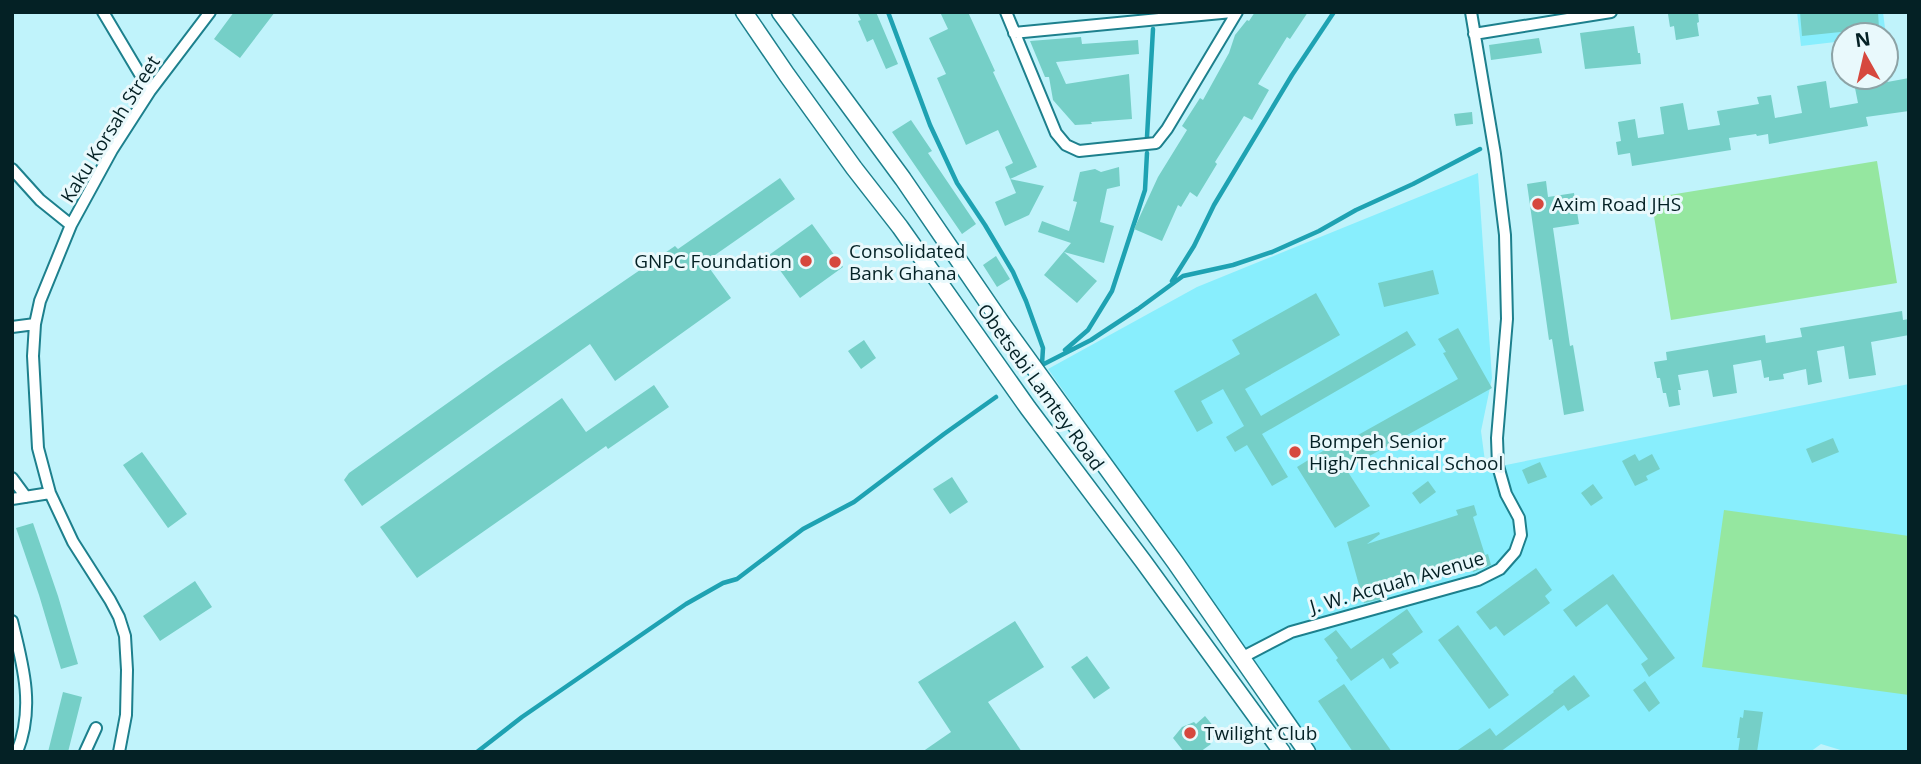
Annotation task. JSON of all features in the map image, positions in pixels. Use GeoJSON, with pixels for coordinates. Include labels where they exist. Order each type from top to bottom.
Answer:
{"type":"FeatureCollection","features":[{"type":"Feature","properties":{"kind":"main road","name":"Obetsebi Lamtey Road"},"geometry":{"type":"LineString","coordinates":[[744,12],[1028,408],[1282,752]]}},
{"type":"Feature","properties":{"kind":"main road","name":"Obetsebi Lamtey Road"},"geometry":{"type":"LineString","coordinates":[[780,12],[903,179],[1003,325],[1243,657],[1307,752]]}},
{"type":"Feature","properties":{"kind":"street"},"geometry":{"type":"LineString","coordinates":[[103,12],[150,91]]}},
{"type":"Feature","properties":{"kind":"street","name":"Kaku Korsah Street"},"geometry":{"type":"LineString","coordinates":[[119,752],[126,715],[125,636],[119,617],[73,542],[50,493],[38,448],[33,356],[35,324],[40,301],[71,225],[112,150],[150,91],[210,12]]}},
{"type":"Feature","properties":{"kind":"street"},"geometry":{"type":"LineString","coordinates":[[1006,12],[1056,133],[1066,145],[1079,150],[1156,143],[1167,129],[1235,12]]}},
{"type":"Feature","properties":{"kind":"street"},"geometry":{"type":"LineString","coordinates":[[1014,33],[1235,12]]}},
{"type":"Feature","properties":{"kind":"street","name":"J. W. Acquah Avenue"},"geometry":{"type":"LineString","coordinates":[[1243,657],[1292,632],[1478,580],[1500,569],[1515,552],[1521,535],[1519,518],[1506,494],[1499,466],[1497,438],[1507,319],[1505,235],[1495,154],[1471,12]]}},
{"type":"Feature","properties":{"kind":"street"},"geometry":{"type":"LineString","coordinates":[[1474,34],[1611,12]]}},
{"type":"Feature","properties":{"kind":"street"},"geometry":{"type":"LineString","coordinates":[[12,169],[40,200],[71,225]]}},
{"type":"Feature","properties":{"kind":"street"},"geometry":{"type":"LineString","coordinates":[[12,327],[35,324]]}},
{"type":"Feature","properties":{"kind":"street"},"geometry":{"type":"LineString","coordinates":[[12,478],[26,497]]}},
{"type":"Feature","properties":{"kind":"street"},"geometry":{"type":"LineString","coordinates":[[12,499],[50,493]]}},
{"type":"Feature","properties":{"kind":"street"},"geometry":{"type":"LineString","coordinates":[[12,621],[28,694],[22,740],[17,752]]}},
{"type":"Feature","properties":{"kind":"street"},"geometry":{"type":"LineString","coordinates":[[85,752],[96,728]]}},
{"type":"Feature","properties":{"kind":"shaded area"},"geometry":{"type":"Polygon","coordinates":[[[1797,12],[1883,12],[1884,21],[1830,21],[1830,43],[1801,46],[1797,12]]]}},
{"type":"Feature","properties":{"kind":"shaded area","name":"Bompeh Senior High/Technical School"},"geometry":{"type":"Polygon","coordinates":[[[1478,173],[1492,378],[1481,431],[1486,469],[1909,384],[1909,752],[1847,752],[1821,744],[1810,752],[1318,752],[1048,369],[1197,287],[1478,173]]]}},
{"type":"Feature","properties":{"kind":"green space"},"geometry":{"type":"Polygon","coordinates":[[[1877,161],[1897,283],[1671,320],[1651,198],[1877,161]]]}},
{"type":"Feature","properties":{"kind":"green space"},"geometry":{"type":"Polygon","coordinates":[[[1724,510],[1909,536],[1909,695],[1702,667],[1724,510]]]}},
{"type":"Feature","properties":{"kind":"building"},"geometry":{"type":"Polygon","coordinates":[[[234,12],[275,12],[240,58],[214,39],[234,12]]]}},
{"type":"Feature","properties":{"kind":"building"},"geometry":{"type":"Polygon","coordinates":[[[857,12],[876,12],[898,64],[886,69],[873,39],[867,42],[857,12]]]}},
{"type":"Feature","properties":{"kind":"building"},"geometry":{"type":"Polygon","coordinates":[[[940,12],[968,12],[1037,167],[1010,179],[1005,167],[1013,163],[998,130],[966,145],[937,78],[946,74],[929,38],[948,29],[940,12]]]}},
{"type":"Feature","properties":{"kind":"building"},"geometry":{"type":"Polygon","coordinates":[[[1255,12],[1308,12],[1290,39],[1287,37],[1258,84],[1269,90],[1252,120],[1244,116],[1197,197],[1190,192],[1181,207],[1178,205],[1162,241],[1134,229],[1158,177],[1187,130],[1182,126],[1200,98],[1203,100],[1229,53],[1235,35],[1255,12]]]}},
{"type":"Feature","properties":{"kind":"building"},"geometry":{"type":"Polygon","coordinates":[[[1698,12],[1699,36],[1676,40],[1674,26],[1670,27],[1668,14],[1698,12]]]}},
{"type":"Feature","properties":{"kind":"building"},"geometry":{"type":"Polygon","coordinates":[[[1800,12],[1878,12],[1879,21],[1830,21],[1830,33],[1802,36],[1800,12]]]}},
{"type":"Feature","properties":{"kind":"building"},"geometry":{"type":"Polygon","coordinates":[[[1634,26],[1641,64],[1585,69],[1580,33],[1634,26]]]}},
{"type":"Feature","properties":{"kind":"building"},"geometry":{"type":"Polygon","coordinates":[[[1081,37],[1082,44],[1138,40],[1139,54],[1056,62],[1066,84],[1129,74],[1132,119],[1075,125],[1053,100],[1049,77],[1045,77],[1030,41],[1081,37]]]}},
{"type":"Feature","properties":{"kind":"building"},"geometry":{"type":"Polygon","coordinates":[[[1539,38],[1542,53],[1491,60],[1489,45],[1539,38]]]}},
{"type":"Feature","properties":{"kind":"building"},"geometry":{"type":"Polygon","coordinates":[[[1909,78],[1909,111],[1866,117],[1868,126],[1769,144],[1768,134],[1729,138],[1731,150],[1632,166],[1630,153],[1618,155],[1616,142],[1621,141],[1618,122],[1635,119],[1638,138],[1664,134],[1660,107],[1683,103],[1688,130],[1720,125],[1717,111],[1759,104],[1757,97],[1771,95],[1775,118],[1802,113],[1797,86],[1826,81],[1830,108],[1858,103],[1856,91],[1900,91],[1900,80],[1909,78]]]}},
{"type":"Feature","properties":{"kind":"building"},"geometry":{"type":"Polygon","coordinates":[[[1472,112],[1473,124],[1456,126],[1454,114],[1472,112]]]}},
{"type":"Feature","properties":{"kind":"building"},"geometry":{"type":"Polygon","coordinates":[[[911,120],[932,151],[928,153],[976,224],[962,234],[892,132],[911,120]]]}},
{"type":"Feature","properties":{"kind":"building"},"geometry":{"type":"Polygon","coordinates":[[[1119,167],[1120,186],[1107,189],[1100,222],[1114,226],[1104,263],[1064,252],[1097,281],[1077,303],[1044,275],[1071,243],[1038,232],[1042,221],[1069,231],[1077,202],[1073,201],[1080,172],[1095,169],[1101,172],[1119,167]]]}},
{"type":"Feature","properties":{"kind":"building"},"geometry":{"type":"Polygon","coordinates":[[[780,178],[795,199],[705,262],[731,298],[615,381],[590,344],[362,506],[344,480],[349,473],[675,246],[678,249],[780,178]]]}},
{"type":"Feature","properties":{"kind":"building"},"geometry":{"type":"Polygon","coordinates":[[[1010,179],[1044,186],[1029,215],[1005,226],[995,202],[1016,193],[1010,179]]]}},
{"type":"Feature","properties":{"kind":"building"},"geometry":{"type":"Polygon","coordinates":[[[1546,181],[1548,197],[1574,193],[1579,224],[1553,228],[1570,346],[1573,345],[1584,411],[1564,415],[1552,339],[1549,340],[1527,184],[1546,181]]]}},
{"type":"Feature","properties":{"kind":"building","name":"GNPC Foundation"},"geometry":{"type":"Polygon","coordinates":[[[812,224],[843,267],[800,298],[769,255],[812,224]]]}},
{"type":"Feature","properties":{"kind":"building"},"geometry":{"type":"Polygon","coordinates":[[[996,256],[1010,279],[997,287],[983,265],[996,256]]]}},
{"type":"Feature","properties":{"kind":"building"},"geometry":{"type":"Polygon","coordinates":[[[1433,270],[1439,294],[1384,307],[1378,283],[1433,270]]]}},
{"type":"Feature","properties":{"kind":"building"},"geometry":{"type":"Polygon","coordinates":[[[1316,293],[1340,335],[1245,389],[1261,416],[1407,331],[1416,345],[1262,434],[1288,477],[1272,486],[1247,445],[1235,452],[1226,437],[1244,426],[1223,389],[1201,401],[1213,423],[1197,432],[1174,391],[1240,354],[1232,340],[1316,293]]]}},
{"type":"Feature","properties":{"kind":"building"},"geometry":{"type":"Polygon","coordinates":[[[1902,311],[1903,320],[1909,319],[1909,335],[1871,342],[1876,375],[1849,379],[1844,346],[1817,351],[1822,382],[1808,385],[1806,369],[1783,374],[1784,379],[1769,381],[1769,377],[1764,378],[1761,360],[1733,365],[1737,393],[1713,397],[1708,370],[1678,375],[1680,405],[1669,407],[1660,378],[1657,378],[1654,362],[1667,360],[1666,352],[1765,335],[1766,343],[1802,337],[1800,328],[1902,311]]]}},
{"type":"Feature","properties":{"kind":"building"},"geometry":{"type":"Polygon","coordinates":[[[1458,328],[1492,388],[1346,469],[1370,506],[1335,528],[1297,467],[1331,446],[1333,449],[1458,379],[1438,339],[1458,328]]]}},
{"type":"Feature","properties":{"kind":"building"},"geometry":{"type":"Polygon","coordinates":[[[864,340],[876,358],[861,369],[848,351],[864,340]]]}},
{"type":"Feature","properties":{"kind":"building"},"geometry":{"type":"Polygon","coordinates":[[[654,385],[669,407],[608,449],[606,446],[417,578],[380,527],[562,398],[586,432],[654,385]]]}},
{"type":"Feature","properties":{"kind":"building"},"geometry":{"type":"Polygon","coordinates":[[[1833,438],[1839,452],[1812,463],[1806,449],[1833,438]]]}},
{"type":"Feature","properties":{"kind":"building"},"geometry":{"type":"Polygon","coordinates":[[[142,452],[187,514],[168,528],[123,465],[142,452]]]}},
{"type":"Feature","properties":{"kind":"building"},"geometry":{"type":"Polygon","coordinates":[[[1635,454],[1639,461],[1652,454],[1660,469],[1646,476],[1648,480],[1635,486],[1622,461],[1635,454]]]}},
{"type":"Feature","properties":{"kind":"building"},"geometry":{"type":"Polygon","coordinates":[[[1540,462],[1547,477],[1528,484],[1522,470],[1540,462]]]}},
{"type":"Feature","properties":{"kind":"building"},"geometry":{"type":"Polygon","coordinates":[[[952,477],[968,502],[950,514],[933,489],[952,477]]]}},
{"type":"Feature","properties":{"kind":"building"},"geometry":{"type":"Polygon","coordinates":[[[1428,481],[1436,492],[1420,504],[1412,493],[1428,481]]]}},
{"type":"Feature","properties":{"kind":"building"},"geometry":{"type":"Polygon","coordinates":[[[1593,484],[1603,498],[1591,506],[1581,493],[1593,484]]]}},
{"type":"Feature","properties":{"kind":"building"},"geometry":{"type":"Polygon","coordinates":[[[1474,505],[1477,515],[1473,517],[1485,555],[1488,554],[1491,565],[1473,572],[1470,564],[1379,591],[1382,599],[1364,603],[1347,542],[1379,532],[1380,534],[1367,544],[1458,515],[1456,510],[1474,505]]]}},
{"type":"Feature","properties":{"kind":"building"},"geometry":{"type":"Polygon","coordinates":[[[33,523],[78,664],[61,669],[16,528],[33,523]]]}},
{"type":"Feature","properties":{"kind":"building"},"geometry":{"type":"Polygon","coordinates":[[[1536,568],[1552,590],[1545,596],[1550,603],[1504,636],[1496,626],[1490,630],[1476,612],[1536,568]]]}},
{"type":"Feature","properties":{"kind":"building"},"geometry":{"type":"Polygon","coordinates":[[[1613,574],[1675,658],[1649,677],[1641,664],[1648,659],[1607,604],[1576,627],[1563,610],[1613,574]]]}},
{"type":"Feature","properties":{"kind":"building"},"geometry":{"type":"Polygon","coordinates":[[[195,581],[212,607],[160,641],[143,616],[195,581]]]}},
{"type":"Feature","properties":{"kind":"building"},"geometry":{"type":"Polygon","coordinates":[[[1407,609],[1423,632],[1392,654],[1399,663],[1390,669],[1383,658],[1351,681],[1324,639],[1336,630],[1351,649],[1407,609]]]}},
{"type":"Feature","properties":{"kind":"building"},"geometry":{"type":"Polygon","coordinates":[[[1015,621],[1044,667],[988,702],[1022,752],[922,752],[951,732],[918,682],[1015,621]]]}},
{"type":"Feature","properties":{"kind":"building"},"geometry":{"type":"Polygon","coordinates":[[[1458,625],[1509,695],[1489,709],[1438,640],[1458,625]]]}},
{"type":"Feature","properties":{"kind":"building"},"geometry":{"type":"Polygon","coordinates":[[[1087,656],[1110,688],[1094,699],[1071,667],[1087,656]]]}},
{"type":"Feature","properties":{"kind":"building"},"geometry":{"type":"Polygon","coordinates":[[[1574,675],[1590,696],[1568,711],[1564,705],[1500,752],[1455,752],[1490,728],[1496,736],[1574,675]]]}},
{"type":"Feature","properties":{"kind":"building"},"geometry":{"type":"Polygon","coordinates":[[[1645,681],[1660,703],[1649,712],[1633,690],[1645,681]]]}},
{"type":"Feature","properties":{"kind":"building"},"geometry":{"type":"Polygon","coordinates":[[[1344,684],[1392,752],[1353,752],[1318,701],[1344,684]]]}},
{"type":"Feature","properties":{"kind":"building"},"geometry":{"type":"Polygon","coordinates":[[[63,692],[82,697],[68,752],[48,752],[63,692]]]}},
{"type":"Feature","properties":{"kind":"building"},"geometry":{"type":"Polygon","coordinates":[[[1744,710],[1763,712],[1757,752],[1738,752],[1740,717],[1743,718],[1744,710]]]}},
{"type":"Feature","properties":{"kind":"building","name":"Twilight Club"},"geometry":{"type":"Polygon","coordinates":[[[1205,716],[1219,733],[1208,741],[1211,744],[1200,752],[1184,752],[1173,738],[1182,727],[1194,722],[1196,724],[1205,716]]]}},
{"type":"Feature","properties":{"kind":"waterway"},"geometry":{"type":"LineString","coordinates":[[888,12],[930,125],[957,183],[1013,272],[1026,301],[1043,348],[1042,364]]}},
{"type":"Feature","properties":{"kind":"waterway"},"geometry":{"type":"LineString","coordinates":[[1172,281],[1292,75],[1334,12]]}},
{"type":"Feature","properties":{"kind":"waterway"},"geometry":{"type":"LineString","coordinates":[[1147,137],[1153,29]]}},
{"type":"Feature","properties":{"kind":"waterway"},"geometry":{"type":"LineString","coordinates":[[1042,365],[1091,340],[1183,276],[1233,265],[1272,252],[1480,149]]}},
{"type":"Feature","properties":{"kind":"waterway"},"geometry":{"type":"LineString","coordinates":[[1065,350],[1088,330],[1112,291],[1145,190],[1147,153]]}},
{"type":"Feature","properties":{"kind":"waterway"},"geometry":{"type":"LineString","coordinates":[[477,752],[522,717],[686,604],[723,583],[737,579],[803,529],[854,502],[996,397]]}},
{"type":"Feature","properties":{"kind":"place","name":"Axim Road JHS"},"geometry":{"type":"Point","coordinates":[1538,204]}},
{"type":"Feature","properties":{"kind":"place","name":"GNPC Foundation"},"geometry":{"type":"Point","coordinates":[806,261]}},
{"type":"Feature","properties":{"kind":"place","name":"Consolidated Bank Ghana"},"geometry":{"type":"Point","coordinates":[835,262]}},
{"type":"Feature","properties":{"kind":"place","name":"Bompeh Senior High/Technical School"},"geometry":{"type":"Point","coordinates":[1295,452]}},
{"type":"Feature","properties":{"kind":"place","name":"Twilight Club"},"geometry":{"type":"Point","coordinates":[1190,733]}}]}
